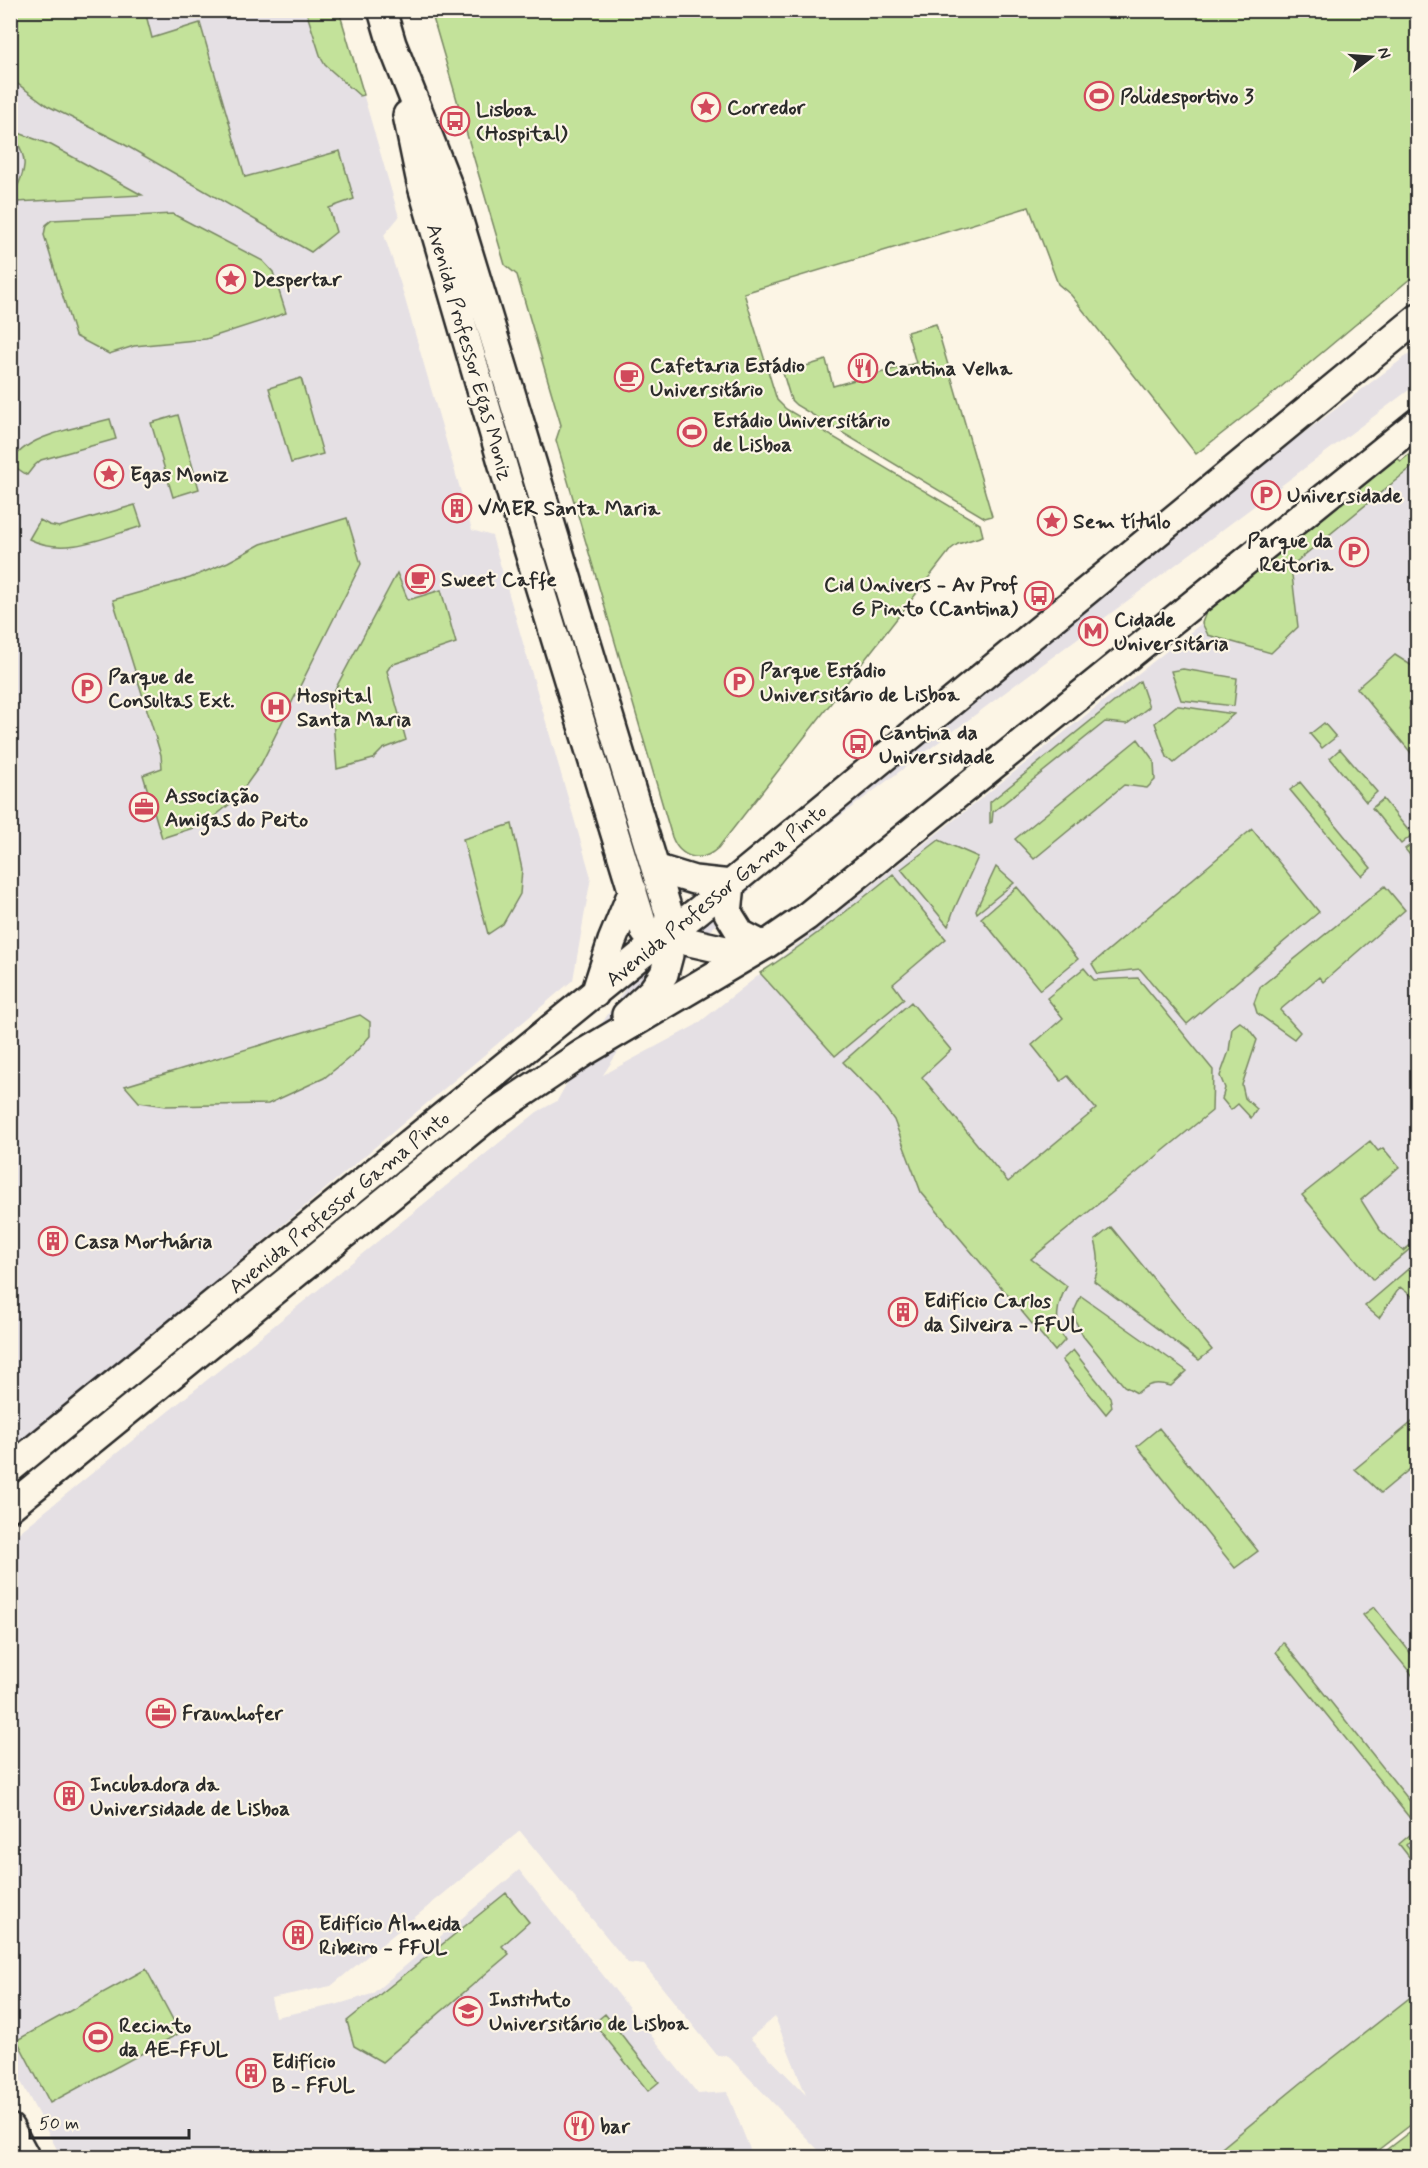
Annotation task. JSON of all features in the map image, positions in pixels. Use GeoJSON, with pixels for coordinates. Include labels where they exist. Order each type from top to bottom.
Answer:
{"type":"FeatureCollection","features":[{"type":"Feature","properties":{"kind":"main road","name":"Avenida Professor Egas Moniz"},"geometry":{"type":"LineString","coordinates":[[382,10],[392,44],[420,183],[467,293],[527,448],[655,868],[660,927]]}},
{"type":"Feature","properties":{"kind":"main road","name":"Avenida Professor Egas Moniz"},"geometry":{"type":"LineString","coordinates":[[467,293],[501,456],[633,890],[660,927]]}},
{"type":"Feature","properties":{"kind":"main road","name":"Avenida Professor Gama Pinto"},"geometry":{"type":"LineString","coordinates":[[10,1468],[594,995],[642,955],[660,927],[731,884],[1418,318]]}},
{"type":"Feature","properties":{"kind":"main road","name":"Avenida Professor Gama Pinto"},"geometry":{"type":"LineString","coordinates":[[10,1507],[475,1126],[583,1053],[756,950],[806,917],[1418,422]]}},
{"type":"Feature","properties":{"kind":"main road"},"geometry":{"type":"LineString","coordinates":[[501,456],[527,448]]}},
{"type":"Feature","properties":{"kind":"main road"},"geometry":{"type":"LineString","coordinates":[[655,868],[694,880],[731,884],[728,913],[741,934],[756,950]]}},
{"type":"Feature","properties":{"kind":"main road"},"geometry":{"type":"LineString","coordinates":[[594,995],[612,941],[633,890]]}},
{"type":"Feature","properties":{"kind":"main road"},"geometry":{"type":"LineString","coordinates":[[583,1053],[646,997],[661,979],[668,962],[660,927],[756,950]]}},
{"type":"Feature","properties":{"kind":"main road"},"geometry":{"type":"LineString","coordinates":[[10,2128],[26,2157]]}},
{"type":"Feature","properties":{"kind":"shaded area","name":"Hospital Santa Maria"},"geometry":{"type":"Polygon","coordinates":[[[11,11],[339,11],[399,217],[384,235],[400,282],[472,530],[492,536],[591,877],[573,980],[11,1454],[11,11]]]}},
{"type":"Feature","properties":{"kind":"shaded area"},"geometry":{"type":"Polygon","coordinates":[[[1417,348],[1417,384],[808,840],[761,879],[724,915],[659,989],[603,1075],[696,1025],[1417,452],[1417,2068],[1319,2157],[825,2157],[728,2056],[717,2055],[644,1965],[628,1963],[520,1831],[331,1986],[271,1998],[275,2017],[335,2005],[372,1994],[519,1870],[698,2094],[727,2092],[753,2157],[61,2157],[11,2063],[11,1539],[537,1112],[557,1101],[592,1038],[637,971],[742,857],[790,818],[1417,348]],[[775,2017],[750,2038],[806,2095],[775,2017]]]}},
{"type":"Feature","properties":{"kind":"green space"},"geometry":{"type":"Polygon","coordinates":[[[11,10],[145,11],[152,38],[200,23],[245,177],[340,151],[354,199],[329,208],[336,232],[311,252],[120,142],[48,106],[11,79],[11,10]]]}},
{"type":"Feature","properties":{"kind":"green space"},"geometry":{"type":"Polygon","coordinates":[[[306,11],[339,11],[364,95],[360,96],[325,65],[306,11]]]}},
{"type":"Feature","properties":{"kind":"green space","name":"Estádio Universitário de Lisboa"},"geometry":{"type":"Polygon","coordinates":[[[431,11],[1417,11],[1417,273],[1275,392],[1196,454],[1071,295],[1058,284],[1029,207],[744,293],[777,400],[786,409],[980,524],[983,536],[958,544],[951,549],[718,848],[705,856],[692,856],[680,850],[672,837],[556,440],[561,425],[517,275],[505,265],[431,11]]]}},
{"type":"Feature","properties":{"kind":"green space"},"geometry":{"type":"Polygon","coordinates":[[[16,132],[51,145],[142,195],[17,202],[14,194],[23,171],[24,158],[14,136],[16,132]]]}},
{"type":"Feature","properties":{"kind":"green space"},"geometry":{"type":"Polygon","coordinates":[[[173,214],[263,261],[273,272],[286,313],[206,339],[134,346],[109,354],[75,336],[44,235],[46,225],[52,220],[173,214]]]}},
{"type":"Feature","properties":{"kind":"green space"},"geometry":{"type":"Polygon","coordinates":[[[936,324],[992,516],[985,518],[796,405],[791,400],[783,373],[826,360],[833,386],[916,363],[907,332],[936,324]]]}},
{"type":"Feature","properties":{"kind":"green space"},"geometry":{"type":"Polygon","coordinates":[[[301,378],[323,454],[291,463],[269,388],[301,378]]]}},
{"type":"Feature","properties":{"kind":"green space"},"geometry":{"type":"Polygon","coordinates":[[[178,415],[199,489],[173,497],[151,423],[178,415]]]}},
{"type":"Feature","properties":{"kind":"green space"},"geometry":{"type":"Polygon","coordinates":[[[110,419],[116,439],[41,460],[27,475],[11,464],[17,454],[40,439],[110,419]]]}},
{"type":"Feature","properties":{"kind":"green space"},"geometry":{"type":"Polygon","coordinates":[[[1417,448],[1417,463],[1291,566],[1298,627],[1271,653],[1208,635],[1202,623],[1206,612],[1397,458],[1401,461],[1417,448]]]}},
{"type":"Feature","properties":{"kind":"green space"},"geometry":{"type":"Polygon","coordinates":[[[135,505],[142,526],[114,535],[71,546],[43,544],[29,539],[40,520],[59,527],[135,505]]]}},
{"type":"Feature","properties":{"kind":"green space"},"geometry":{"type":"Polygon","coordinates":[[[347,518],[361,564],[261,764],[236,799],[210,820],[162,838],[143,775],[162,768],[161,755],[113,600],[190,578],[228,562],[261,544],[347,518]]]}},
{"type":"Feature","properties":{"kind":"green space"},"geometry":{"type":"Polygon","coordinates":[[[397,573],[408,600],[441,590],[456,643],[391,665],[387,671],[406,740],[383,749],[373,759],[337,769],[331,697],[397,573]]]}},
{"type":"Feature","properties":{"kind":"green space"},"geometry":{"type":"Polygon","coordinates":[[[1395,655],[1417,669],[1417,693],[1409,709],[1417,713],[1417,760],[1357,688],[1395,655]]]}},
{"type":"Feature","properties":{"kind":"green space"},"geometry":{"type":"Polygon","coordinates":[[[1183,669],[1237,678],[1234,706],[1181,700],[1171,671],[1183,669]]]}},
{"type":"Feature","properties":{"kind":"green space"},"geometry":{"type":"Polygon","coordinates":[[[1140,681],[1149,707],[1127,724],[1105,722],[993,812],[990,823],[990,802],[1140,681]]]}},
{"type":"Feature","properties":{"kind":"green space"},"geometry":{"type":"Polygon","coordinates":[[[1176,706],[1234,714],[1174,763],[1167,757],[1155,723],[1176,706]]]}},
{"type":"Feature","properties":{"kind":"green space"},"geometry":{"type":"Polygon","coordinates":[[[1324,723],[1336,737],[1322,748],[1310,734],[1324,723]]]}},
{"type":"Feature","properties":{"kind":"green space"},"geometry":{"type":"Polygon","coordinates":[[[1138,739],[1154,761],[1155,780],[1147,788],[1124,785],[1034,859],[1015,839],[1138,739]]]}},
{"type":"Feature","properties":{"kind":"green space"},"geometry":{"type":"Polygon","coordinates":[[[1340,749],[1377,792],[1366,802],[1330,758],[1340,749]]]}},
{"type":"Feature","properties":{"kind":"green space"},"geometry":{"type":"Polygon","coordinates":[[[1300,782],[1371,868],[1362,876],[1290,790],[1300,782]]]}},
{"type":"Feature","properties":{"kind":"green space"},"geometry":{"type":"Polygon","coordinates":[[[1383,799],[1412,835],[1401,844],[1372,808],[1383,799]]]}},
{"type":"Feature","properties":{"kind":"green space"},"geometry":{"type":"Polygon","coordinates":[[[512,824],[522,869],[520,894],[503,924],[488,934],[463,839],[512,824]]]}},
{"type":"Feature","properties":{"kind":"green space"},"geometry":{"type":"Polygon","coordinates":[[[1252,829],[1319,912],[1187,1024],[1140,969],[1098,974],[1092,964],[1252,829]]]}},
{"type":"Feature","properties":{"kind":"green space"},"geometry":{"type":"Polygon","coordinates":[[[939,840],[978,857],[948,926],[901,869],[939,840]]]}},
{"type":"Feature","properties":{"kind":"green space"},"geometry":{"type":"Polygon","coordinates":[[[1418,841],[1417,864],[1405,849],[1418,841]]]}},
{"type":"Feature","properties":{"kind":"green space"},"geometry":{"type":"Polygon","coordinates":[[[996,867],[1014,883],[977,913],[976,910],[996,867]]]}},
{"type":"Feature","properties":{"kind":"green space"},"geometry":{"type":"Polygon","coordinates":[[[893,874],[946,939],[893,984],[904,999],[835,1056],[760,973],[795,950],[893,874]]]}},
{"type":"Feature","properties":{"kind":"green space"},"geometry":{"type":"Polygon","coordinates":[[[1385,886],[1405,910],[1323,982],[1319,977],[1280,1010],[1300,1032],[1294,1039],[1257,1013],[1254,1003],[1260,987],[1385,886]]]}},
{"type":"Feature","properties":{"kind":"green space"},"geometry":{"type":"Polygon","coordinates":[[[1017,887],[1078,959],[1040,990],[981,918],[1017,887]]]}},
{"type":"Feature","properties":{"kind":"green space"},"geometry":{"type":"Polygon","coordinates":[[[1084,968],[1094,980],[1138,978],[1213,1070],[1212,1111],[1031,1259],[1067,1286],[1058,1313],[1059,1327],[1065,1340],[1055,1351],[921,1192],[894,1120],[879,1099],[843,1062],[911,1002],[951,1050],[922,1077],[1008,1182],[1096,1109],[1068,1076],[1061,1081],[1032,1045],[1063,1018],[1047,998],[1084,968]]]}},
{"type":"Feature","properties":{"kind":"green space"},"geometry":{"type":"Polygon","coordinates":[[[360,1015],[370,1022],[370,1036],[354,1054],[324,1078],[268,1104],[166,1106],[139,1102],[125,1086],[360,1015]]]}},
{"type":"Feature","properties":{"kind":"green space"},"geometry":{"type":"Polygon","coordinates":[[[1240,1022],[1257,1040],[1242,1085],[1245,1098],[1257,1109],[1251,1118],[1238,1104],[1231,1110],[1222,1099],[1225,1088],[1220,1076],[1229,1051],[1232,1028],[1240,1022]]]}},
{"type":"Feature","properties":{"kind":"green space"},"geometry":{"type":"Polygon","coordinates":[[[1370,1141],[1378,1151],[1383,1148],[1399,1167],[1361,1200],[1380,1230],[1403,1251],[1418,1239],[1417,1243],[1373,1280],[1302,1195],[1370,1141]]]}},
{"type":"Feature","properties":{"kind":"green space"},"geometry":{"type":"Polygon","coordinates":[[[1111,1227],[1212,1350],[1199,1360],[1094,1281],[1098,1261],[1095,1240],[1111,1227]]]}},
{"type":"Feature","properties":{"kind":"green space"},"geometry":{"type":"Polygon","coordinates":[[[1414,1264],[1417,1269],[1417,1300],[1400,1287],[1379,1318],[1365,1306],[1414,1264]]]}},
{"type":"Feature","properties":{"kind":"green space"},"geometry":{"type":"Polygon","coordinates":[[[1081,1296],[1187,1371],[1171,1386],[1153,1384],[1137,1393],[1124,1386],[1083,1336],[1076,1322],[1074,1311],[1081,1296]]]}},
{"type":"Feature","properties":{"kind":"green space"},"geometry":{"type":"Polygon","coordinates":[[[1073,1350],[1110,1397],[1112,1407],[1106,1414],[1062,1360],[1073,1350]]]}},
{"type":"Feature","properties":{"kind":"green space"},"geometry":{"type":"Polygon","coordinates":[[[1417,1418],[1417,1463],[1381,1493],[1355,1469],[1417,1418]]]}},
{"type":"Feature","properties":{"kind":"green space"},"geometry":{"type":"Polygon","coordinates":[[[1159,1428],[1258,1551],[1235,1568],[1137,1446],[1159,1428]]]}},
{"type":"Feature","properties":{"kind":"green space"},"geometry":{"type":"Polygon","coordinates":[[[1374,1607],[1417,1661],[1417,1681],[1363,1615],[1374,1607]]]}},
{"type":"Feature","properties":{"kind":"green space"},"geometry":{"type":"Polygon","coordinates":[[[1283,1642],[1417,1810],[1417,1827],[1276,1652],[1283,1642]]]}},
{"type":"Feature","properties":{"kind":"green space"},"geometry":{"type":"Polygon","coordinates":[[[1417,1829],[1417,1835],[1406,1845],[1417,1859],[1417,1867],[1399,1844],[1417,1829]]]}},
{"type":"Feature","properties":{"kind":"green space"},"geometry":{"type":"Polygon","coordinates":[[[506,1893],[529,1922],[502,1946],[509,1954],[382,2062],[354,2046],[347,2021],[506,1893]]]}},
{"type":"Feature","properties":{"kind":"green space","name":"Recinto da AE-FFUL"},"geometry":{"type":"Polygon","coordinates":[[[146,1969],[180,2033],[50,2103],[17,2040],[146,1969]]]}},
{"type":"Feature","properties":{"kind":"green space"},"geometry":{"type":"Polygon","coordinates":[[[1417,1992],[1417,2120],[1369,2157],[1211,2157],[1301,2083],[1417,1992]]]}},
{"type":"Feature","properties":{"kind":"green space"},"geometry":{"type":"Polygon","coordinates":[[[605,2014],[659,2082],[648,2091],[594,2023],[605,2014]]]}},
{"type":"Feature","properties":{"kind":"green space"},"geometry":{"type":"Polygon","coordinates":[[[1412,2130],[1417,2138],[1417,2157],[1377,2157],[1412,2130]]]}},
{"type":"Feature","properties":{"kind":"place","name":"Polidesportivo 3"},"geometry":{"type":"Point","coordinates":[1099,96]}},
{"type":"Feature","properties":{"kind":"place","name":"Corredor"},"geometry":{"type":"Point","coordinates":[706,107]}},
{"type":"Feature","properties":{"kind":"place","name":"Lisboa (Hospital)"},"geometry":{"type":"Point","coordinates":[455,121]}},
{"type":"Feature","properties":{"kind":"place","name":"Despertar"},"geometry":{"type":"Point","coordinates":[231,279]}},
{"type":"Feature","properties":{"kind":"place","name":"Cantina Velha"},"geometry":{"type":"Point","coordinates":[863,368]}},
{"type":"Feature","properties":{"kind":"place","name":"Cafetaria Estádio Universitário"},"geometry":{"type":"Point","coordinates":[629,377]}},
{"type":"Feature","properties":{"kind":"place","name":"Estádio Universitário de Lisboa"},"geometry":{"type":"Point","coordinates":[692,432]}},
{"type":"Feature","properties":{"kind":"place","name":"Egas Moniz"},"geometry":{"type":"Point","coordinates":[109,474]}},
{"type":"Feature","properties":{"kind":"place","name":"Universidade"},"geometry":{"type":"Point","coordinates":[1266,495]}},
{"type":"Feature","properties":{"kind":"place","name":"VMER Santa Maria"},"geometry":{"type":"Point","coordinates":[457,508]}},
{"type":"Feature","properties":{"kind":"place","name":"Sem título"},"geometry":{"type":"Point","coordinates":[1052,521]}},
{"type":"Feature","properties":{"kind":"place","name":"Parque da Reitoria"},"geometry":{"type":"Point","coordinates":[1354,552]}},
{"type":"Feature","properties":{"kind":"place","name":"Sweet Caffe"},"geometry":{"type":"Point","coordinates":[420,579]}},
{"type":"Feature","properties":{"kind":"place","name":"Cid Univers - Av Prof G Pinto (Cantina)"},"geometry":{"type":"Point","coordinates":[1039,596]}},
{"type":"Feature","properties":{"kind":"place","name":"Cidade Universitária"},"geometry":{"type":"Point","coordinates":[1093,631]}},
{"type":"Feature","properties":{"kind":"place","name":"Parque Estádio Universitário de Lisboa"},"geometry":{"type":"Point","coordinates":[739,682]}},
{"type":"Feature","properties":{"kind":"place","name":"Parque de Consultas Ext."},"geometry":{"type":"Point","coordinates":[87,688]}},
{"type":"Feature","properties":{"kind":"place","name":"Hospital Santa Maria"},"geometry":{"type":"Point","coordinates":[276,707]}},
{"type":"Feature","properties":{"kind":"place","name":"Cantina da Universidade"},"geometry":{"type":"Point","coordinates":[858,744]}},
{"type":"Feature","properties":{"kind":"place","name":"Associação Amigas do Peito"},"geometry":{"type":"Point","coordinates":[144,807]}},
{"type":"Feature","properties":{"kind":"place","name":"Casa Mortuária"},"geometry":{"type":"Point","coordinates":[53,1241]}},
{"type":"Feature","properties":{"kind":"place","name":"Edifício Carlos da Silveira - FFUL"},"geometry":{"type":"Point","coordinates":[903,1312]}},
{"type":"Feature","properties":{"kind":"place","name":"Fraunhofer"},"geometry":{"type":"Point","coordinates":[161,1713]}},
{"type":"Feature","properties":{"kind":"place","name":"Incubadora da Universidade de Lisboa"},"geometry":{"type":"Point","coordinates":[69,1796]}},
{"type":"Feature","properties":{"kind":"place","name":"Edifício Almeida Ribeiro - FFUL"},"geometry":{"type":"Point","coordinates":[298,1935]}},
{"type":"Feature","properties":{"kind":"place","name":"Instituto Universitário de Lisboa"},"geometry":{"type":"Point","coordinates":[468,2011]}},
{"type":"Feature","properties":{"kind":"place","name":"Recinto da AE-FFUL"},"geometry":{"type":"Point","coordinates":[98,2037]}},
{"type":"Feature","properties":{"kind":"place","name":"Edifício B - FFUL"},"geometry":{"type":"Point","coordinates":[251,2073]}},
{"type":"Feature","properties":{"kind":"place","name":"bar"},"geometry":{"type":"Point","coordinates":[579,2126]}}]}
